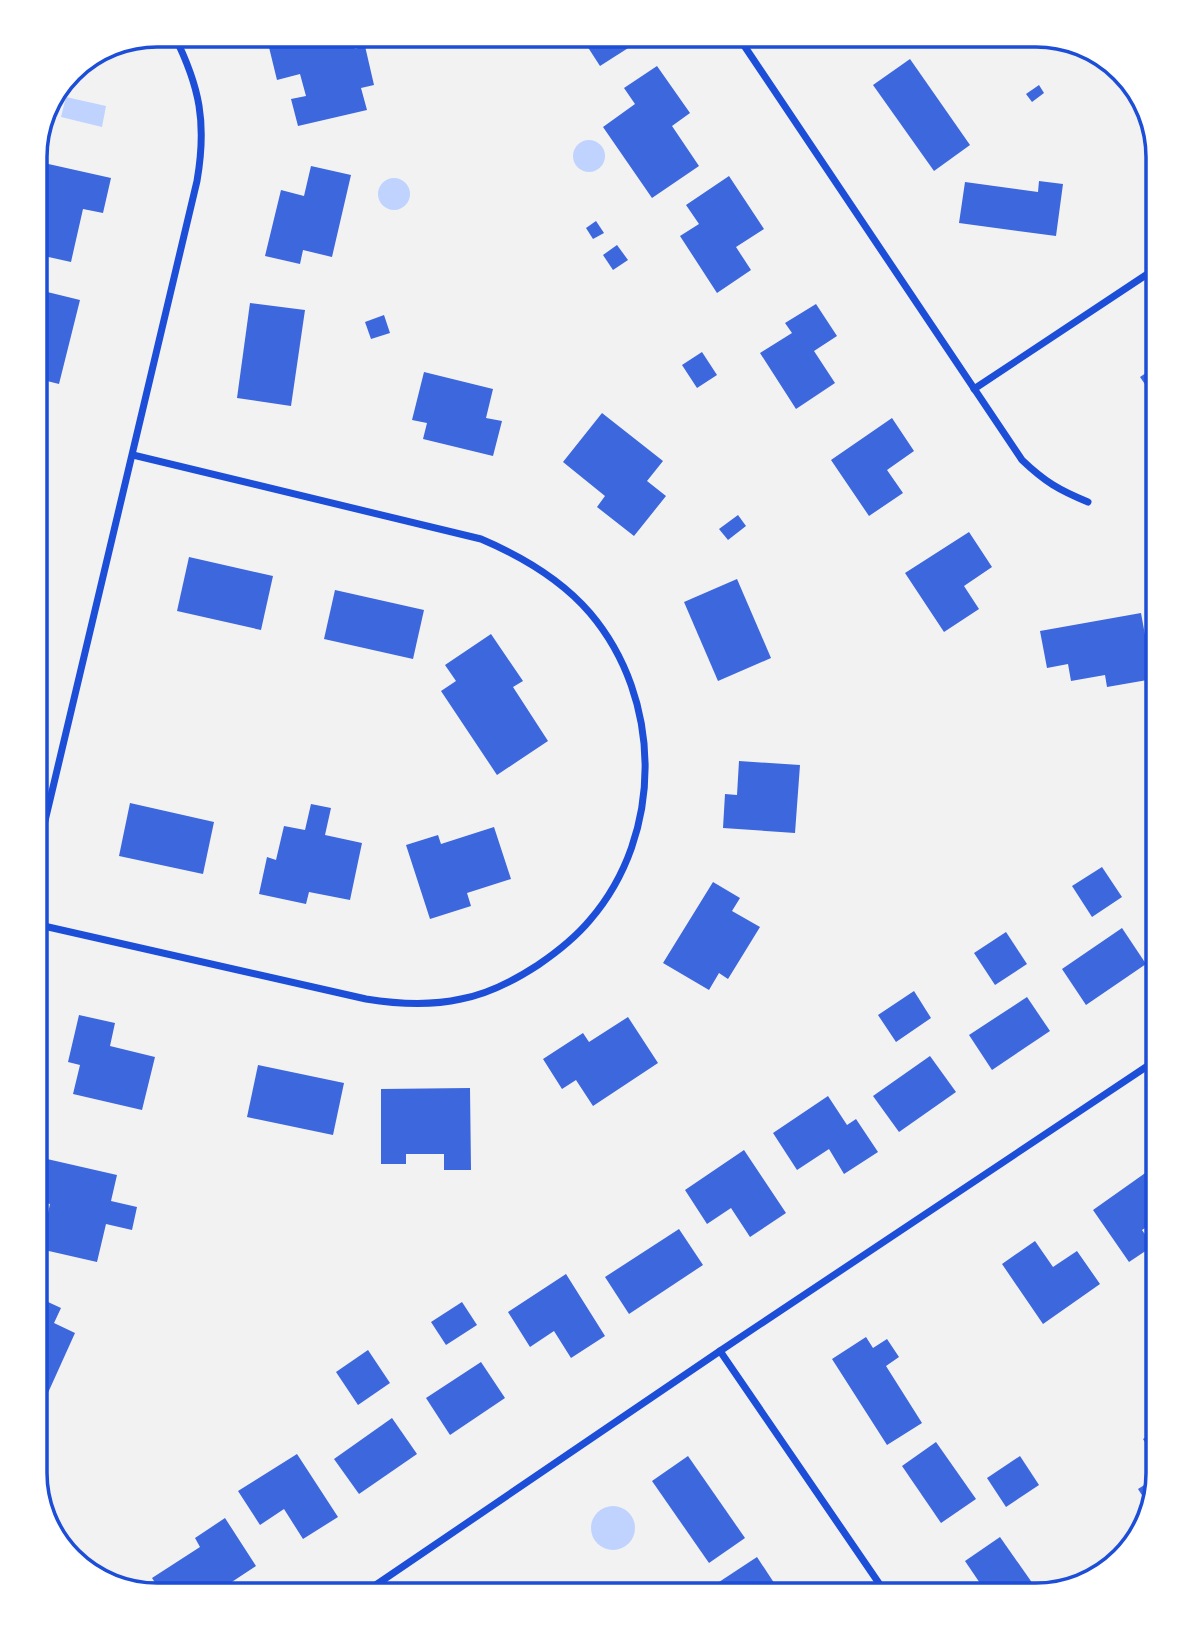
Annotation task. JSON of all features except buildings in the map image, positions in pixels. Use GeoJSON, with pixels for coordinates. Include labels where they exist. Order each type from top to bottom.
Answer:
{"type":"FeatureCollection","features":[{"type":"Feature","properties":{"kind":"street"},"geometry":{"type":"LineString","coordinates":[[47,813],[201,156],[201,110],[180,47]]}},
{"type":"Feature","properties":{"kind":"street"},"geometry":{"type":"LineString","coordinates":[[745,47],[1022,460],[1041,478],[1063,492],[1088,502]]}},
{"type":"Feature","properties":{"kind":"street"},"geometry":{"type":"LineString","coordinates":[[974,389],[1146,275]]}},
{"type":"Feature","properties":{"kind":"street"},"geometry":{"type":"LineString","coordinates":[[47,927],[376,1000],[410,1003],[461,1000],[508,983],[573,938],[591,919],[618,878],[629,853],[642,809],[646,759],[639,708],[631,685],[607,637],[590,613],[548,575],[481,539],[133,455]]}},
{"type":"Feature","properties":{"kind":"street"},"geometry":{"type":"LineString","coordinates":[[379,1583],[720,1350],[1146,1067]]}},
{"type":"Feature","properties":{"kind":"street"},"geometry":{"type":"LineString","coordinates":[[720,1350],[879,1583]]}},
{"type":"Feature","properties":{"kind":"water"},"geometry":{"type":"Polygon","coordinates":[[[66,97],[106,106],[102,127],[61,117],[66,97]]]}},
{"type":"Feature","properties":{"kind":"water"},"geometry":{"type":"Polygon","coordinates":[[[589,140],[600,145],[605,156],[600,167],[589,172],[578,167],[573,156],[578,145],[589,140]]]}},
{"type":"Feature","properties":{"kind":"water"},"geometry":{"type":"Polygon","coordinates":[[[394,178],[406,182],[410,194],[406,206],[394,210],[382,206],[378,194],[382,182],[394,178]]]}},
{"type":"Feature","properties":{"kind":"water"},"geometry":{"type":"Polygon","coordinates":[[[613,1506],[628,1513],[635,1528],[628,1543],[613,1550],[598,1543],[591,1528],[598,1513],[613,1506]]]}}]}
